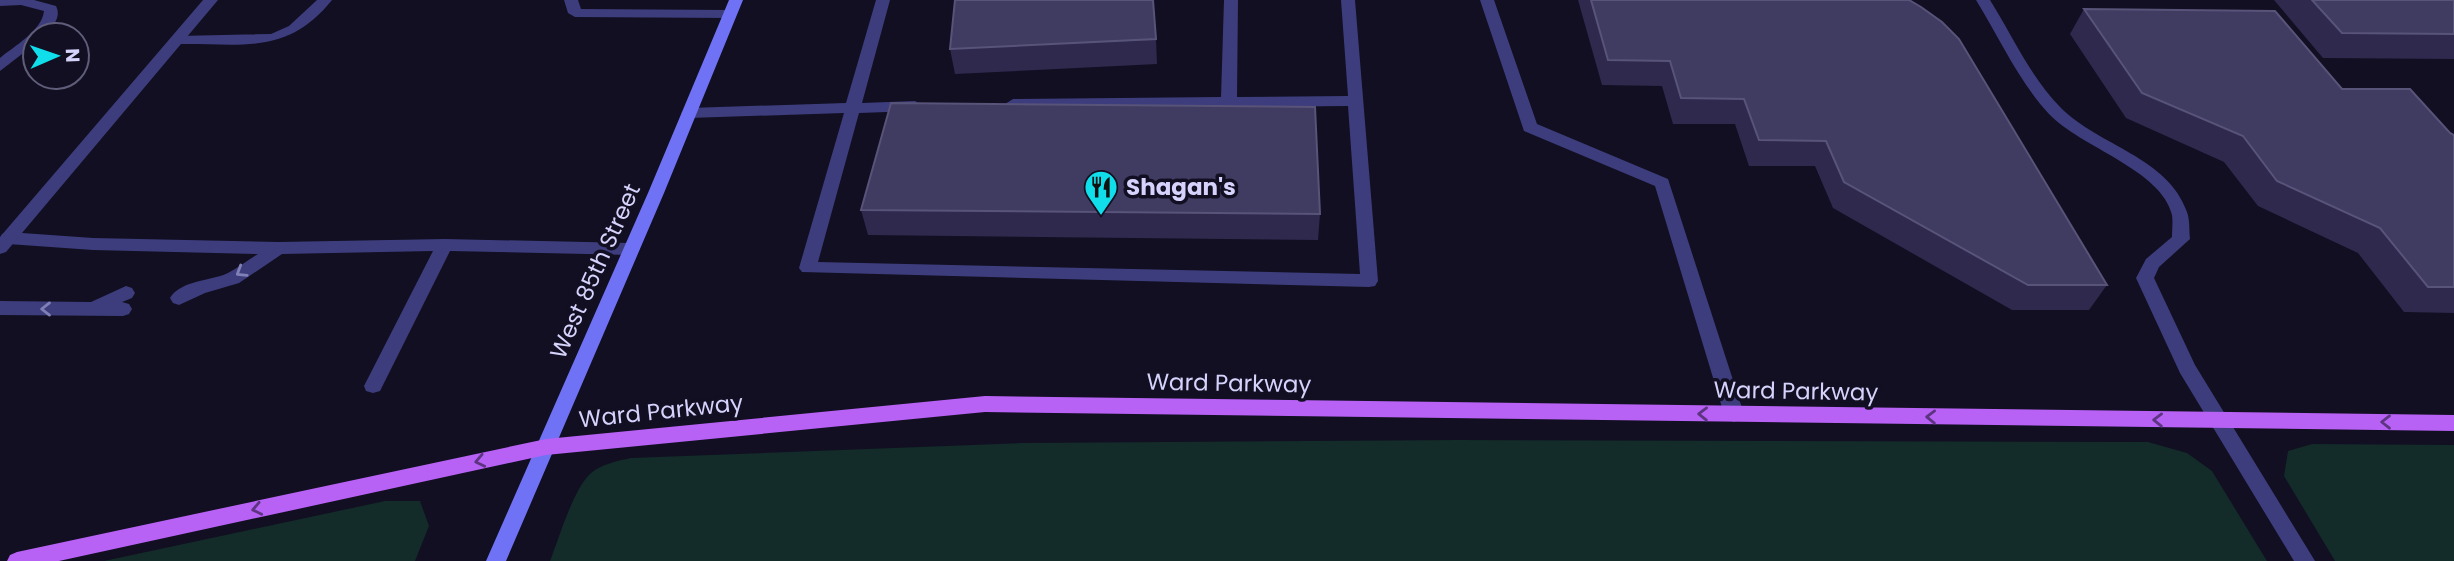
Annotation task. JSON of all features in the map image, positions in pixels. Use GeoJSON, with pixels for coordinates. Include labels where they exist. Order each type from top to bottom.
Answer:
{"type":"FeatureCollection","features":[{"type":"Feature","properties":{"kind":"main road","name":"West 85th Street"},"geometry":{"type":"LineString","coordinates":[[496,561],[733,7]]}},
{"type":"Feature","properties":{"kind":"main road","name":"Ward Parkway"},"geometry":{"type":"LineString","coordinates":[[17,561],[546,447],[985,404],[2454,423]]}},
{"type":"Feature","properties":{"kind":"street"},"geometry":{"type":"LineString","coordinates":[[4,243],[211,0]]}},
{"type":"Feature","properties":{"kind":"street"},"geometry":{"type":"LineString","coordinates":[[178,40],[273,38],[294,29],[325,0]]}},
{"type":"Feature","properties":{"kind":"street"},"geometry":{"type":"LineString","coordinates":[[571,0],[575,13],[733,7]]}},
{"type":"Feature","properties":{"kind":"street"},"geometry":{"type":"LineString","coordinates":[[883,0],[808,268],[1369,282],[1348,0]]}},
{"type":"Feature","properties":{"kind":"street"},"geometry":{"type":"LineString","coordinates":[[1229,102],[1231,0]]}},
{"type":"Feature","properties":{"kind":"street"},"geometry":{"type":"LineString","coordinates":[[1487,0],[1530,127],[1662,183],[1734,414]]}},
{"type":"Feature","properties":{"kind":"street"},"geometry":{"type":"LineString","coordinates":[[1983,0],[2053,110],[2075,130],[2144,170],[2172,195],[2184,222],[2181,239],[2152,263],[2145,278],[2187,368],[2305,561]]}},
{"type":"Feature","properties":{"kind":"street"},"geometry":{"type":"LineString","coordinates":[[0,2],[21,1],[51,9],[48,21]]}},
{"type":"Feature","properties":{"kind":"street"},"geometry":{"type":"LineString","coordinates":[[0,48],[21,48]]}},
{"type":"Feature","properties":{"kind":"street"},"geometry":{"type":"LineString","coordinates":[[0,66],[21,49]]}},
{"type":"Feature","properties":{"kind":"street"},"geometry":{"type":"LineString","coordinates":[[992,105],[1356,100]]}},
{"type":"Feature","properties":{"kind":"street"},"geometry":{"type":"LineString","coordinates":[[689,113],[937,105]]}},
{"type":"Feature","properties":{"kind":"street"},"geometry":{"type":"LineString","coordinates":[[4,243],[279,248],[445,245],[631,249]]}},
{"type":"Feature","properties":{"kind":"street"},"geometry":{"type":"LineString","coordinates":[[373,387],[445,245]]}},
{"type":"Feature","properties":{"kind":"street"},"geometry":{"type":"LineString","coordinates":[[188,290],[233,278],[279,248]]}},
{"type":"Feature","properties":{"kind":"street"},"geometry":{"type":"LineString","coordinates":[[0,308],[91,309],[125,301]]}},
{"type":"Feature","properties":{"kind":"green space"},"geometry":{"type":"Polygon","coordinates":[[[1459,440],[2148,442],[2187,453],[2212,471],[2267,561],[550,561],[572,502],[584,481],[590,474],[609,463],[631,458],[1022,443],[1459,440]]]}},
{"type":"Feature","properties":{"kind":"green space"},"geometry":{"type":"Polygon","coordinates":[[[2312,444],[2454,445],[2454,561],[2335,561],[2284,476],[2288,451],[2312,444]]]}},
{"type":"Feature","properties":{"kind":"green space"},"geometry":{"type":"Polygon","coordinates":[[[385,501],[420,501],[429,526],[415,561],[104,561],[385,501]]]}},
{"type":"Feature","properties":{"kind":"building"},"geometry":{"type":"Polygon","coordinates":[[[955,0],[1153,0],[1156,39],[950,49],[955,0]]]}},
{"type":"Feature","properties":{"kind":"building"},"geometry":{"type":"Polygon","coordinates":[[[1591,0],[1909,0],[1942,22],[1959,39],[2107,285],[2028,285],[1844,182],[1826,141],[1759,140],[1744,99],[1681,98],[1670,61],[1608,60],[1591,0]]]}},
{"type":"Feature","properties":{"kind":"building"},"geometry":{"type":"Polygon","coordinates":[[[2312,0],[2454,0],[2454,34],[2342,33],[2312,0]]]}},
{"type":"Feature","properties":{"kind":"building"},"geometry":{"type":"Polygon","coordinates":[[[2084,9],[2275,11],[2342,89],[2410,89],[2454,135],[2454,287],[2428,287],[2380,228],[2277,181],[2243,136],[2142,93],[2084,9]]]}},
{"type":"Feature","properties":{"kind":"building"},"geometry":{"type":"Polygon","coordinates":[[[891,103],[1315,107],[1320,214],[861,210],[891,103]]]}},
{"type":"Feature","properties":{"kind":"place","name":"Shagan's"},"geometry":{"type":"Point","coordinates":[1101,217]}}]}
